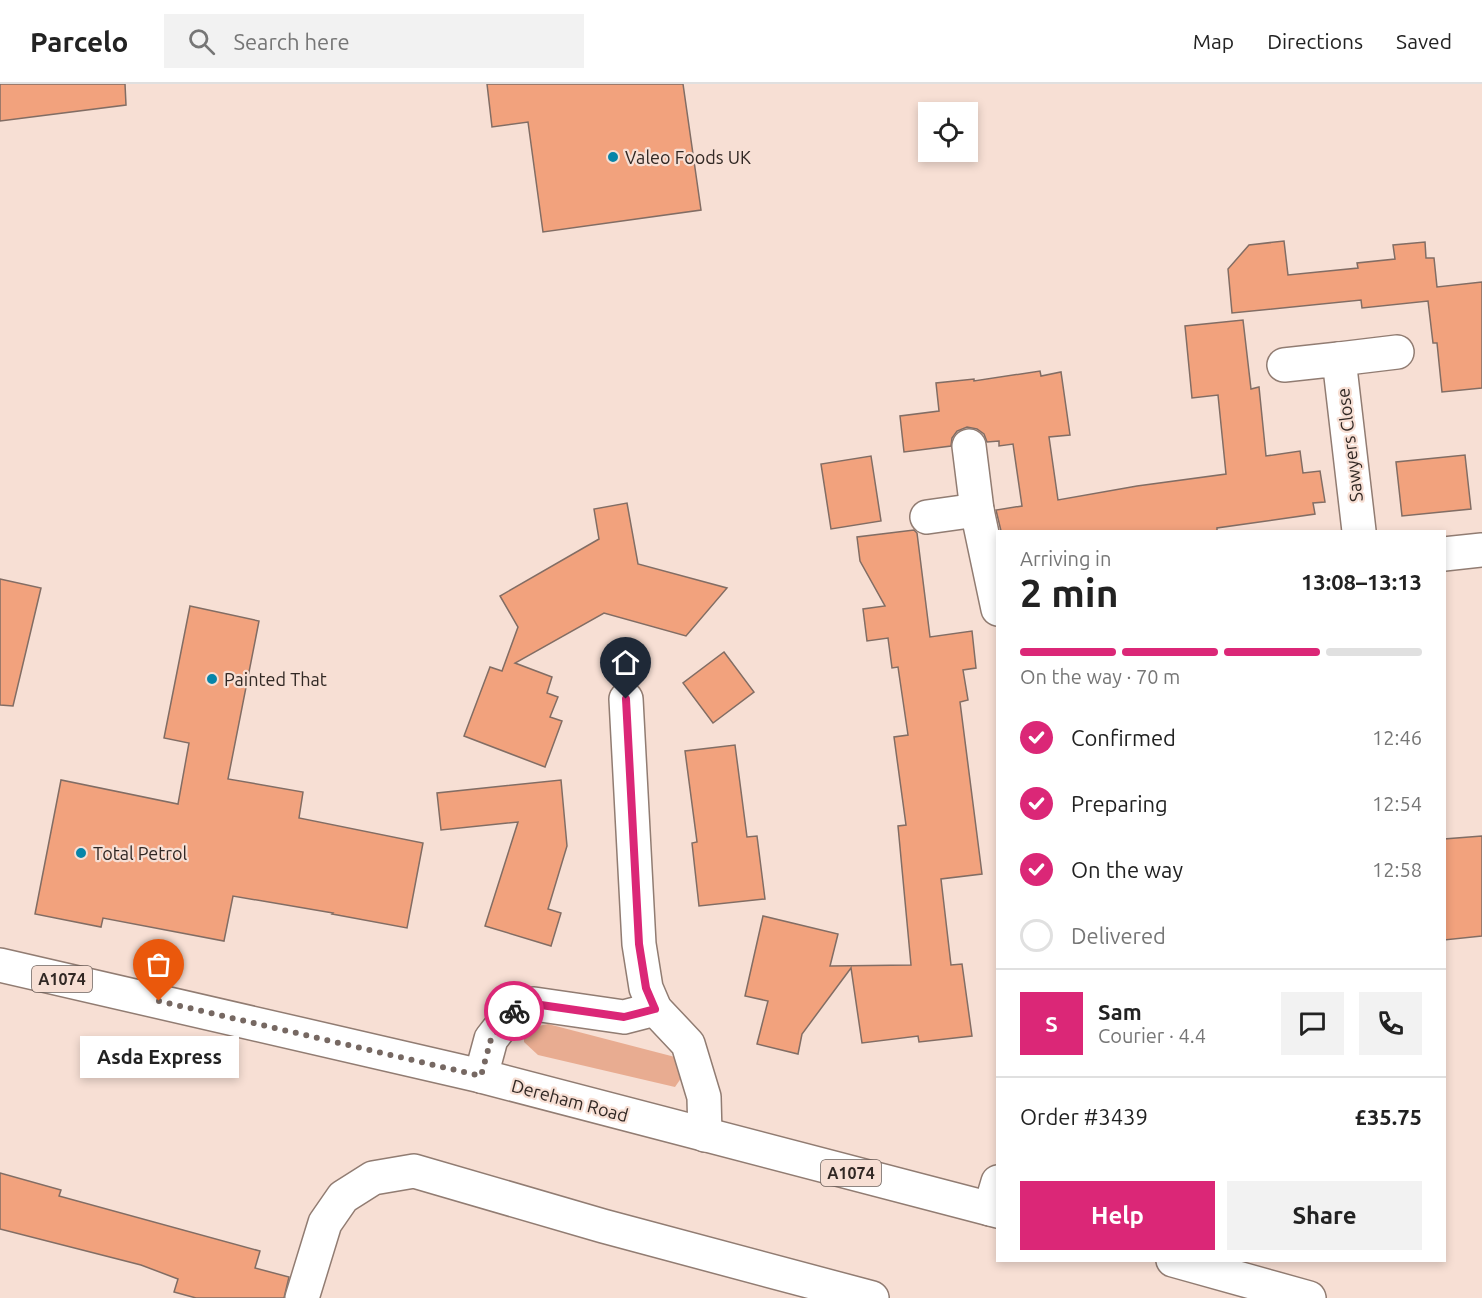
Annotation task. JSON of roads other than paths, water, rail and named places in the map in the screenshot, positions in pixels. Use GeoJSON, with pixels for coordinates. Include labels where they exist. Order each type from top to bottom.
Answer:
{"type":"FeatureCollection","features":[{"type":"Feature","properties":{"kind":"main road"},"geometry":{"type":"LineString","coordinates":[[1284,365],[1397,352]]}},
{"type":"Feature","properties":{"kind":"main road","name":"Sawyers Close"},"geometry":{"type":"LineString","coordinates":[[1340,359],[1359,530]]}},
{"type":"Feature","properties":{"kind":"main road"},"geometry":{"type":"LineString","coordinates":[[969,446],[977,510],[996,600]]}},
{"type":"Feature","properties":{"kind":"main road"},"geometry":{"type":"LineString","coordinates":[[927,517],[977,510]]}},
{"type":"Feature","properties":{"kind":"main road"},"geometry":{"type":"LineString","coordinates":[[1446,554],[1482,550]]}},
{"type":"Feature","properties":{"kind":"main road"},"geometry":{"type":"LineString","coordinates":[[626,699],[639,944],[646,988],[655,1009],[688,1044],[704,1097],[705,1135]]}},
{"type":"Feature","properties":{"kind":"main road","name":"Dereham Road"},"geometry":{"type":"LineString","coordinates":[[0,965],[481,1076],[705,1135],[995,1201]]}},
{"type":"Feature","properties":{"kind":"main road"},"geometry":{"type":"LineString","coordinates":[[481,1076],[491,1039],[512,1012],[534,1004],[624,1017],[655,1009]]}},
{"type":"Feature","properties":{"kind":"main road"},"geometry":{"type":"LineString","coordinates":[[302,1298],[325,1223],[343,1197],[373,1178],[414,1171],[603,1226],[872,1298]]}},
{"type":"Feature","properties":{"kind":"main road"},"geometry":{"type":"LineString","coordinates":[[1180,1262],[1309,1298]]}},
{"type":"Feature","properties":{"kind":"place","name":"Valeo Foods UK"},"geometry":{"type":"Point","coordinates":[613,157]}},
{"type":"Feature","properties":{"kind":"place","name":"Painted That"},"geometry":{"type":"Point","coordinates":[212,679]}},
{"type":"Feature","properties":{"kind":"place","name":"Total Petrol"},"geometry":{"type":"Point","coordinates":[81,853]}},
{"type":"Feature","properties":{"kind":"place","name":"Asda Express"},"geometry":{"type":"Point","coordinates":[159,1001]}}]}
